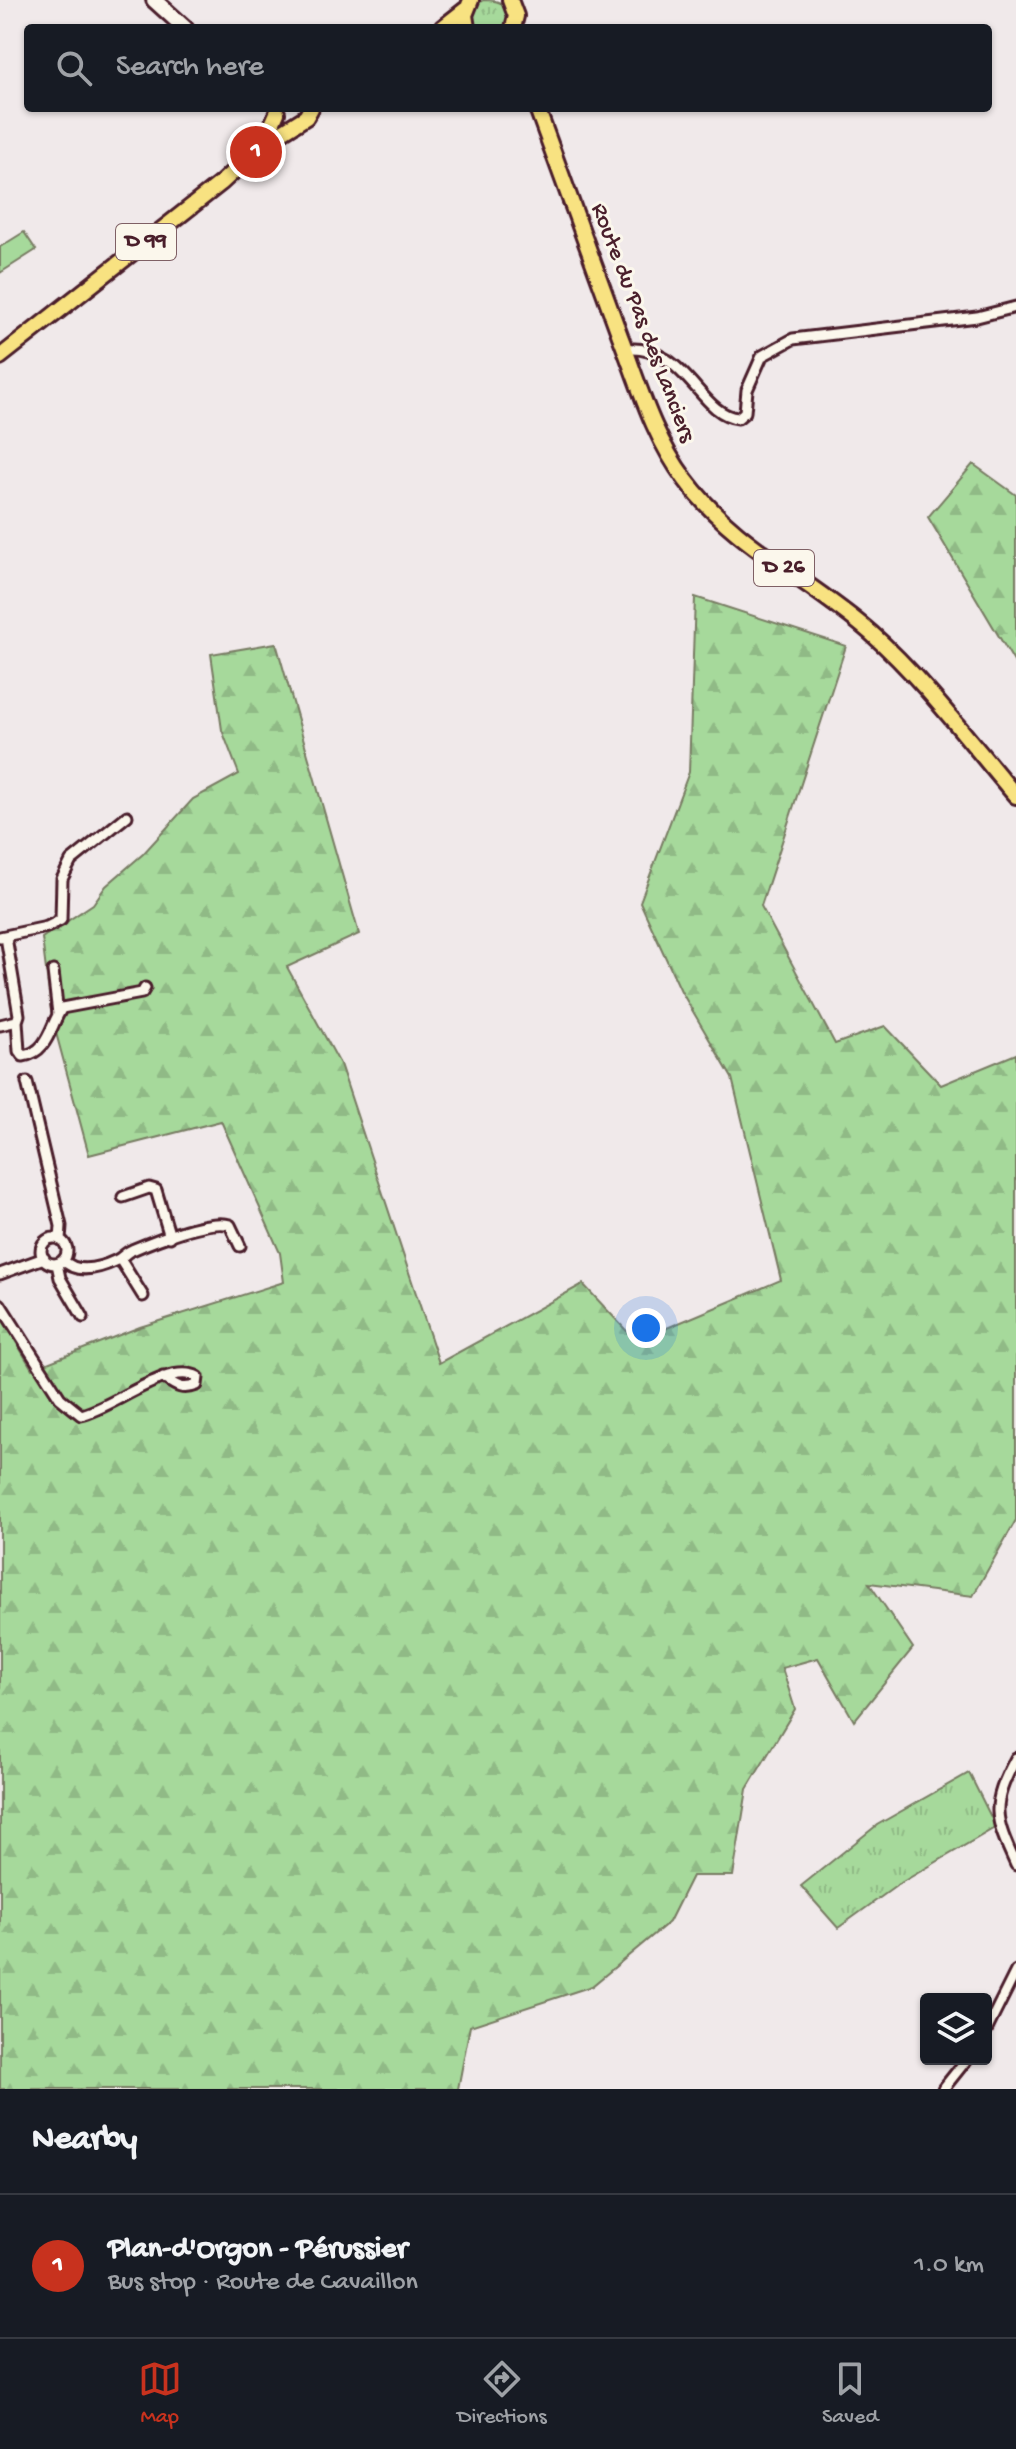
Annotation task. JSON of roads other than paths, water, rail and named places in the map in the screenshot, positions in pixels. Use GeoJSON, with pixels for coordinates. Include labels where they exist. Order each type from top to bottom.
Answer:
{"type":"FeatureCollection","features":[{"type":"Feature","properties":{"kind":"main road"},"geometry":{"type":"LineString","coordinates":[[154,0],[181,24]]}},
{"type":"Feature","properties":{"kind":"main road"},"geometry":{"type":"LineString","coordinates":[[510,0],[515,22]]}},
{"type":"Feature","properties":{"kind":"main road"},"geometry":{"type":"LineString","coordinates":[[515,22],[525,0]]}},
{"type":"Feature","properties":{"kind":"main road"},"geometry":{"type":"LineString","coordinates":[[447,24],[468,5]]}},
{"type":"Feature","properties":{"kind":"main road","name":"D 99"},"geometry":{"type":"LineString","coordinates":[[263,144],[276,112]]}},
{"type":"Feature","properties":{"kind":"main road"},"geometry":{"type":"LineString","coordinates":[[277,112],[284,121],[295,123],[309,112]]}},
{"type":"Feature","properties":{"kind":"main road","name":"Route du Pas des Lanciers"},"geometry":{"type":"LineString","coordinates":[[538,112],[659,438],[680,472],[707,506],[752,546],[873,634],[902,663],[1016,796]]}},
{"type":"Feature","properties":{"kind":"main road","name":"D 99"},"geometry":{"type":"LineString","coordinates":[[0,357],[221,183],[263,144],[295,123]]}},
{"type":"Feature","properties":{"kind":"street"},"geometry":{"type":"LineString","coordinates":[[625,349],[640,348],[679,367],[714,405],[729,417],[738,418],[745,412],[747,390],[762,356],[791,340],[977,317],[1016,307]]}},
{"type":"Feature","properties":{"kind":"street"},"geometry":{"type":"LineString","coordinates":[[127,816],[71,861],[62,879],[61,920],[47,927],[3,937],[19,1015],[19,1051],[23,1056],[40,1048],[52,1032],[62,1008],[142,993],[145,988]]}},
{"type":"Feature","properties":{"kind":"street"},"geometry":{"type":"LineString","coordinates":[[53,971],[58,1014]]}},
{"type":"Feature","properties":{"kind":"street"},"geometry":{"type":"LineString","coordinates":[[0,1025],[17,1021]]}},
{"type":"Feature","properties":{"kind":"street"},"geometry":{"type":"LineString","coordinates":[[27,1082],[61,1226],[60,1240],[66,1248],[60,1262],[60,1278],[83,1317]]}},
{"type":"Feature","properties":{"kind":"street"},"geometry":{"type":"LineString","coordinates":[[123,1197],[149,1188],[156,1190],[170,1237]]}},
{"type":"Feature","properties":{"kind":"street"},"geometry":{"type":"LineString","coordinates":[[60,1240],[51,1239],[45,1243],[41,1250],[44,1258],[50,1263],[60,1262],[78,1269],[120,1259],[131,1250],[220,1222],[230,1225],[240,1246]]}},
{"type":"Feature","properties":{"kind":"street"},"geometry":{"type":"LineString","coordinates":[[0,1274],[44,1258]]}},
{"type":"Feature","properties":{"kind":"street"},"geometry":{"type":"LineString","coordinates":[[120,1259],[143,1296]]}},
{"type":"Feature","properties":{"kind":"street"},"geometry":{"type":"LineString","coordinates":[[0,1304],[60,1398],[81,1415],[100,1410],[163,1377]]}},
{"type":"Feature","properties":{"kind":"street"},"geometry":{"type":"LineString","coordinates":[[1016,1758],[999,1793],[997,1809],[999,1827],[1016,1865]]}},
{"type":"Feature","properties":{"kind":"street"},"geometry":{"type":"LineString","coordinates":[[992,2019],[1016,1971]]}},
{"type":"Feature","properties":{"kind":"street"},"geometry":{"type":"LineString","coordinates":[[943,2089],[962,2065]]}},
{"type":"Feature","properties":{"kind":"place","name":"Plan-d'Orgon - Pérussier"},"geometry":{"type":"Point","coordinates":[256,152]}}]}
